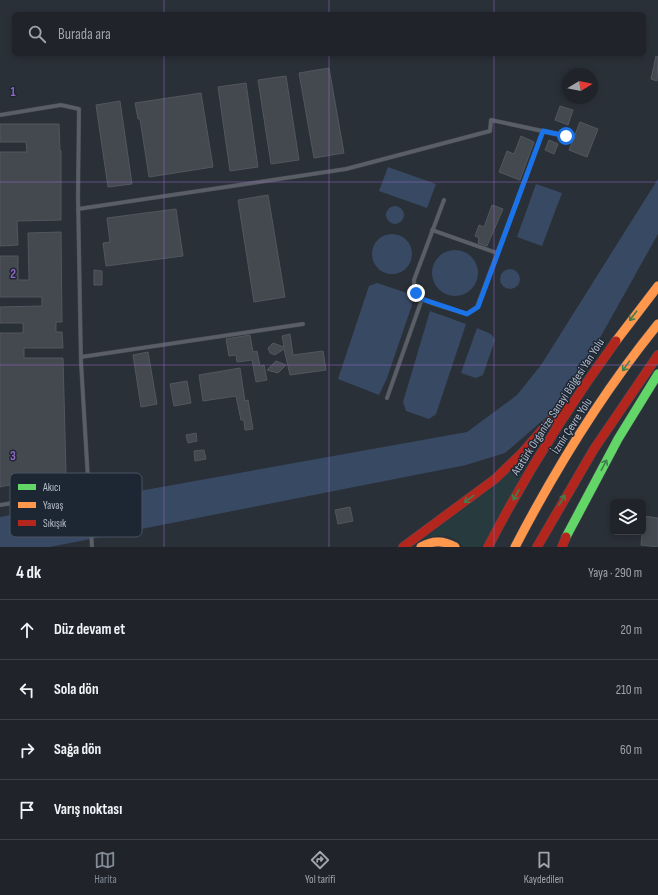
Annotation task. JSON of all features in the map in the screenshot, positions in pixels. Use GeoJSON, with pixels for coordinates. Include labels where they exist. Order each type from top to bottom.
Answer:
{"type":"FeatureCollection","features":[{"type":"Feature","properties":{"kind":"main road","name":"Atatürk Organize Sanayi Bölgesi Yan Yolu"},"geometry":{"type":"LineString","coordinates":[[488,547],[530,471],[594,372],[634,314],[658,286]]}},
{"type":"Feature","properties":{"kind":"main road","name":"İzmir Çevre Yolu"},"geometry":{"type":"LineString","coordinates":[[515,547],[539,502],[583,429],[658,324]]}},
{"type":"Feature","properties":{"kind":"main road"},"geometry":{"type":"LineString","coordinates":[[537,547],[558,508],[602,435],[658,355]]}},
{"type":"Feature","properties":{"kind":"main road"},"geometry":{"type":"LineString","coordinates":[[403,547],[460,506],[507,469],[594,372]]}},
{"type":"Feature","properties":{"kind":"main road"},"geometry":{"type":"LineString","coordinates":[[563,547],[566,537],[618,438],[645,392],[658,374]]}},
{"type":"Feature","properties":{"kind":"main road"},"geometry":{"type":"LineString","coordinates":[[421,547],[437,541],[446,541],[455,547]]}},
{"type":"Feature","properties":{"kind":"lane"},"geometry":{"type":"LineString","coordinates":[[0,115],[61,105],[79,109],[78,209],[81,357],[89,473]]}},
{"type":"Feature","properties":{"kind":"lane"},"geometry":{"type":"LineString","coordinates":[[78,209],[346,169],[490,131],[491,120],[566,136]]}},
{"type":"Feature","properties":{"kind":"lane"},"geometry":{"type":"LineString","coordinates":[[444,200],[414,280],[416,293],[422,299],[467,314],[471,313],[478,307],[543,131]]}},
{"type":"Feature","properties":{"kind":"lane"},"geometry":{"type":"LineString","coordinates":[[432,230],[498,253]]}},
{"type":"Feature","properties":{"kind":"lane"},"geometry":{"type":"LineString","coordinates":[[387,398],[422,299]]}},
{"type":"Feature","properties":{"kind":"lane"},"geometry":{"type":"LineString","coordinates":[[81,357],[303,324]]}},
{"type":"Feature","properties":{"kind":"lane"},"geometry":{"type":"LineString","coordinates":[[0,505],[10,504]]}},
{"type":"Feature","properties":{"kind":"lane"},"geometry":{"type":"LineString","coordinates":[[92,537],[92,547]]}},
{"type":"Feature","properties":{"kind":"green space"},"geometry":{"type":"Polygon","coordinates":[[[541,440],[482,547],[463,547],[454,539],[444,536],[422,540],[492,488],[541,440]]]}},
{"type":"Feature","properties":{"kind":"water"},"geometry":{"type":"Polygon","coordinates":[[[388,167],[436,184],[427,208],[379,191],[388,167]]]}},
{"type":"Feature","properties":{"kind":"water"},"geometry":{"type":"Polygon","coordinates":[[[658,179],[658,234],[582,370],[549,415],[505,453],[466,465],[142,529],[142,490],[467,432],[517,395],[541,365],[658,179]]]}},
{"type":"Feature","properties":{"kind":"water"},"geometry":{"type":"Polygon","coordinates":[[[536,184],[562,193],[542,246],[517,237],[536,184]]]}},
{"type":"Feature","properties":{"kind":"water"},"geometry":{"type":"Polygon","coordinates":[[[391,206],[399,206],[404,211],[402,222],[399,224],[391,224],[386,219],[386,211],[391,206]]]}},
{"type":"Feature","properties":{"kind":"water"},"geometry":{"type":"Polygon","coordinates":[[[388,234],[396,234],[403,237],[409,243],[412,254],[409,265],[403,271],[396,274],[388,274],[381,271],[375,265],[372,258],[372,250],[375,243],[381,237],[388,234]]]}},
{"type":"Feature","properties":{"kind":"water"},"geometry":{"type":"Polygon","coordinates":[[[450,250],[460,250],[468,254],[474,260],[478,268],[478,278],[474,286],[468,292],[460,296],[450,296],[442,292],[436,286],[432,278],[432,268],[436,260],[442,254],[450,250]]]}},
{"type":"Feature","properties":{"kind":"water"},"geometry":{"type":"Polygon","coordinates":[[[510,269],[517,272],[520,279],[517,286],[510,289],[503,286],[500,279],[503,272],[510,269]]]}},
{"type":"Feature","properties":{"kind":"water"},"geometry":{"type":"Polygon","coordinates":[[[377,283],[410,294],[412,305],[387,378],[379,395],[338,379],[369,286],[377,283]]]}},
{"type":"Feature","properties":{"kind":"water"},"geometry":{"type":"Polygon","coordinates":[[[430,311],[466,324],[436,414],[429,419],[406,411],[403,402],[430,311]]]}},
{"type":"Feature","properties":{"kind":"water"},"geometry":{"type":"Polygon","coordinates":[[[477,328],[491,334],[495,340],[483,375],[476,378],[461,373],[477,328]]]}},
{"type":"Feature","properties":{"kind":"water"},"geometry":{"type":"Polygon","coordinates":[[[10,515],[10,537],[101,537],[50,547],[0,547],[0,517],[10,515]]]}},
{"type":"Feature","properties":{"kind":"building"},"geometry":{"type":"Polygon","coordinates":[[[656,56],[658,57],[657,81],[651,79],[656,56]]]}},
{"type":"Feature","properties":{"kind":"building"},"geometry":{"type":"Polygon","coordinates":[[[329,68],[344,153],[314,158],[299,73],[329,68]]]}},
{"type":"Feature","properties":{"kind":"building"},"geometry":{"type":"Polygon","coordinates":[[[286,76],[299,160],[271,164],[258,80],[286,76]]]}},
{"type":"Feature","properties":{"kind":"building"},"geometry":{"type":"Polygon","coordinates":[[[246,83],[258,167],[230,171],[218,87],[246,83]]]}},
{"type":"Feature","properties":{"kind":"building"},"geometry":{"type":"Polygon","coordinates":[[[201,93],[213,167],[149,177],[140,119],[138,119],[135,103],[201,93]]]}},
{"type":"Feature","properties":{"kind":"building"},"geometry":{"type":"Polygon","coordinates":[[[120,101],[132,184],[108,187],[96,105],[120,101]]]}},
{"type":"Feature","properties":{"kind":"building"},"geometry":{"type":"Polygon","coordinates":[[[560,106],[573,110],[568,125],[555,120],[560,106]]]}},
{"type":"Feature","properties":{"kind":"building"},"geometry":{"type":"Polygon","coordinates":[[[580,122],[598,129],[587,157],[569,150],[580,122]]]}},
{"type":"Feature","properties":{"kind":"building"},"geometry":{"type":"Polygon","coordinates":[[[0,124],[59,124],[61,151],[61,220],[17,221],[18,245],[0,246],[0,152],[27,152],[26,142],[0,142],[0,124]]]}},
{"type":"Feature","properties":{"kind":"building"},"geometry":{"type":"Polygon","coordinates":[[[521,136],[534,142],[520,180],[499,172],[507,151],[514,154],[521,136]]]}},
{"type":"Feature","properties":{"kind":"building"},"geometry":{"type":"Polygon","coordinates":[[[549,140],[558,144],[554,154],[545,150],[549,140]]]}},
{"type":"Feature","properties":{"kind":"building"},"geometry":{"type":"Polygon","coordinates":[[[268,195],[285,297],[254,302],[238,200],[268,195]]]}},
{"type":"Feature","properties":{"kind":"building"},"geometry":{"type":"Polygon","coordinates":[[[492,205],[503,209],[487,246],[478,243],[479,238],[475,236],[479,225],[484,227],[492,205]]]}},
{"type":"Feature","properties":{"kind":"building"},"geometry":{"type":"Polygon","coordinates":[[[176,209],[183,256],[106,266],[103,243],[110,242],[107,218],[176,209]]]}},
{"type":"Feature","properties":{"kind":"building"},"geometry":{"type":"Polygon","coordinates":[[[61,232],[62,322],[56,322],[56,332],[62,332],[63,348],[24,348],[24,358],[63,358],[66,473],[10,473],[10,485],[0,487],[0,333],[23,333],[23,323],[0,323],[0,307],[42,306],[42,297],[0,297],[0,256],[18,256],[18,280],[29,280],[28,233],[61,232]]]}},
{"type":"Feature","properties":{"kind":"building"},"geometry":{"type":"Polygon","coordinates":[[[94,270],[102,271],[102,285],[94,285],[94,270]]]}},
{"type":"Feature","properties":{"kind":"building"},"geometry":{"type":"Polygon","coordinates":[[[290,334],[293,355],[323,351],[326,370],[290,375],[284,349],[275,355],[270,353],[268,348],[273,343],[284,347],[282,336],[290,334]]]}},
{"type":"Feature","properties":{"kind":"building"},"geometry":{"type":"Polygon","coordinates":[[[250,335],[253,352],[257,351],[260,366],[264,365],[267,380],[256,382],[252,360],[237,362],[236,355],[229,356],[226,339],[250,335]]]}},
{"type":"Feature","properties":{"kind":"building"},"geometry":{"type":"Polygon","coordinates":[[[148,352],[157,404],[141,407],[133,355],[148,352]]]}},
{"type":"Feature","properties":{"kind":"building"},"geometry":{"type":"Polygon","coordinates":[[[276,361],[286,365],[278,373],[267,370],[276,361]]]}},
{"type":"Feature","properties":{"kind":"building"},"geometry":{"type":"Polygon","coordinates":[[[240,368],[245,401],[248,400],[253,429],[245,430],[244,420],[241,420],[236,396],[203,401],[199,375],[240,368]]]}},
{"type":"Feature","properties":{"kind":"building"},"geometry":{"type":"Polygon","coordinates":[[[187,381],[191,403],[174,406],[170,384],[187,381]]]}},
{"type":"Feature","properties":{"kind":"building"},"geometry":{"type":"Polygon","coordinates":[[[196,433],[197,441],[188,443],[186,435],[196,433]]]}},
{"type":"Feature","properties":{"kind":"building"},"geometry":{"type":"Polygon","coordinates":[[[204,450],[206,459],[195,461],[194,451],[204,450]]]}},
{"type":"Feature","properties":{"kind":"building"},"geometry":{"type":"Polygon","coordinates":[[[350,507],[353,521],[338,524],[335,510],[350,507]]]}},
{"type":"Feature","properties":{"kind":"building"},"geometry":{"type":"Polygon","coordinates":[[[646,516],[658,518],[658,547],[641,545],[642,535],[646,535],[646,516]]]}},
{"type":"Feature","properties":{"kind":"traffic: fast"},"geometry":{"type":"LineString","coordinates":[[566,537],[618,439],[658,374]]}},
{"type":"Feature","properties":{"kind":"traffic: slow"},"geometry":{"type":"LineString","coordinates":[[616,341],[658,286]]}},
{"type":"Feature","properties":{"kind":"traffic: slow"},"geometry":{"type":"LineString","coordinates":[[515,547],[563,460],[599,404],[637,350],[658,324]]}},
{"type":"Feature","properties":{"kind":"traffic: slow"},"geometry":{"type":"LineString","coordinates":[[421,547],[434,542],[442,542],[455,547]]}},
{"type":"Feature","properties":{"kind":"traffic: jam"},"geometry":{"type":"LineString","coordinates":[[488,547],[502,520],[548,442],[616,341]]}},
{"type":"Feature","properties":{"kind":"traffic: jam"},"geometry":{"type":"LineString","coordinates":[[537,547],[594,449],[658,355]]}},
{"type":"Feature","properties":{"kind":"traffic: jam"},"geometry":{"type":"LineString","coordinates":[[403,547],[495,479],[522,453],[564,405]]}},
{"type":"Feature","properties":{"kind":"traffic: jam"},"geometry":{"type":"LineString","coordinates":[[562,547],[566,537]]}},
{"type":"Feature","properties":{"kind":"route"},"geometry":{"type":"LineString","coordinates":[[416,293],[422,299],[467,314],[471,313],[478,307],[543,131],[566,136]]}}]}
